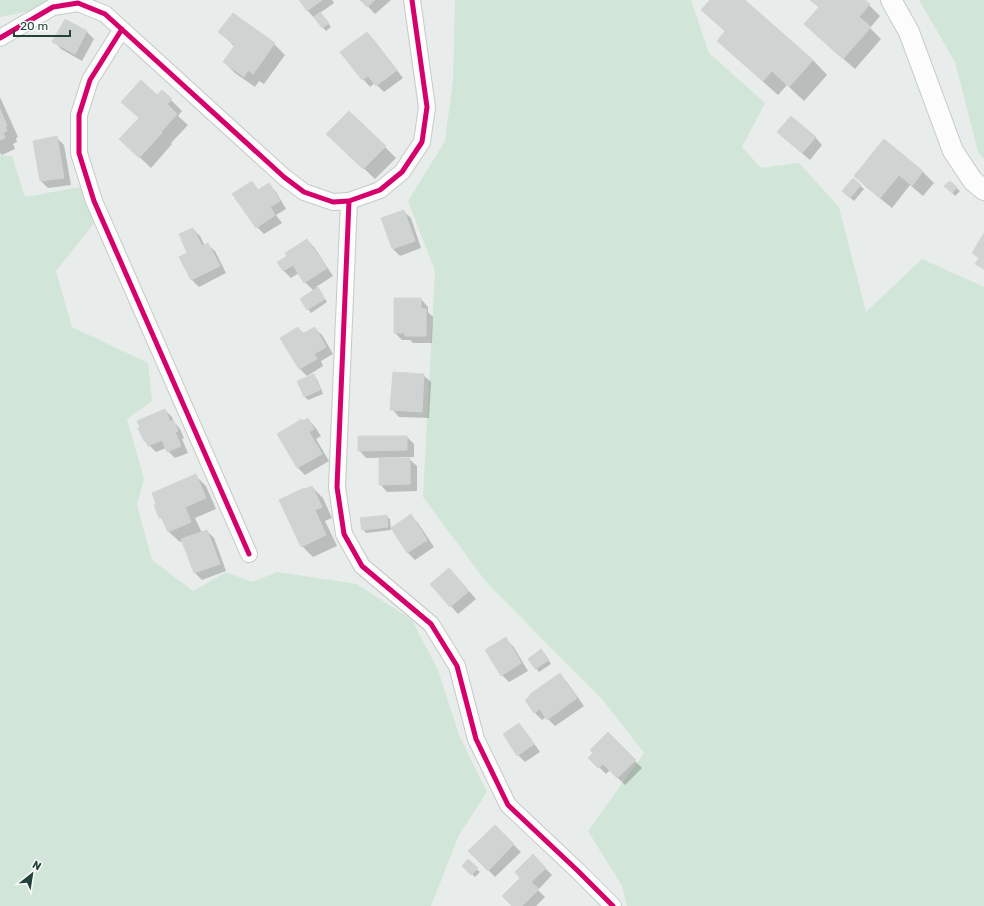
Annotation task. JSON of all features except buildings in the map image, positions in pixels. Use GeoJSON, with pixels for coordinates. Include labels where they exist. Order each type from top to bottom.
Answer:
{"type":"FeatureCollection","features":[{"type":"Feature","properties":{"kind":"street"},"geometry":{"type":"LineString","coordinates":[[0,38],[53,7],[78,4],[105,14],[304,192],[333,202],[349,201],[380,190],[402,172],[422,142],[427,107],[412,0]]}},
{"type":"Feature","properties":{"kind":"street"},"geometry":{"type":"LineString","coordinates":[[891,0],[909,32],[954,151],[974,181],[984,190]]}},
{"type":"Feature","properties":{"kind":"street"},"geometry":{"type":"LineString","coordinates":[[122,29],[90,80],[79,115],[79,153],[94,201],[249,554]]}},
{"type":"Feature","properties":{"kind":"street"},"geometry":{"type":"LineString","coordinates":[[349,201],[337,487],[344,534],[362,566],[431,624],[457,666],[476,739],[508,805],[613,906]]}},
{"type":"Feature","properties":{"kind":"green space"},"geometry":{"type":"Polygon","coordinates":[[[0,0],[85,0],[0,17],[0,0]]]}},
{"type":"Feature","properties":{"kind":"green space"},"geometry":{"type":"Polygon","coordinates":[[[455,0],[691,0],[709,53],[765,103],[742,147],[761,168],[799,163],[839,207],[866,312],[922,259],[984,287],[984,906],[627,906],[622,886],[588,831],[644,753],[602,699],[486,582],[423,497],[435,271],[408,201],[445,141],[453,80],[455,0]]]}},
{"type":"Feature","properties":{"kind":"green space"},"geometry":{"type":"Polygon","coordinates":[[[919,0],[984,0],[984,159],[978,152],[955,62],[919,0]]]}},
{"type":"Feature","properties":{"kind":"green space"},"geometry":{"type":"Polygon","coordinates":[[[0,155],[12,156],[25,197],[80,187],[95,222],[56,271],[72,327],[148,363],[152,401],[127,419],[144,479],[137,505],[152,560],[193,591],[226,572],[252,582],[277,572],[357,584],[412,620],[438,670],[459,735],[487,792],[459,835],[431,906],[0,906],[0,155]]]}},
{"type":"Feature","properties":{"kind":"cycle path"},"geometry":{"type":"LineString","coordinates":[[0,38],[53,7],[78,3],[105,14],[284,177],[304,192],[333,202],[349,201],[380,190],[402,172],[422,142],[427,107],[412,0]]}},
{"type":"Feature","properties":{"kind":"cycle path"},"geometry":{"type":"LineString","coordinates":[[122,29],[90,80],[79,115],[79,153],[94,201],[249,554]]}},
{"type":"Feature","properties":{"kind":"cycle path"},"geometry":{"type":"LineString","coordinates":[[349,201],[337,487],[344,534],[362,566],[431,624],[457,666],[476,739],[508,805],[613,906]]}}]}
